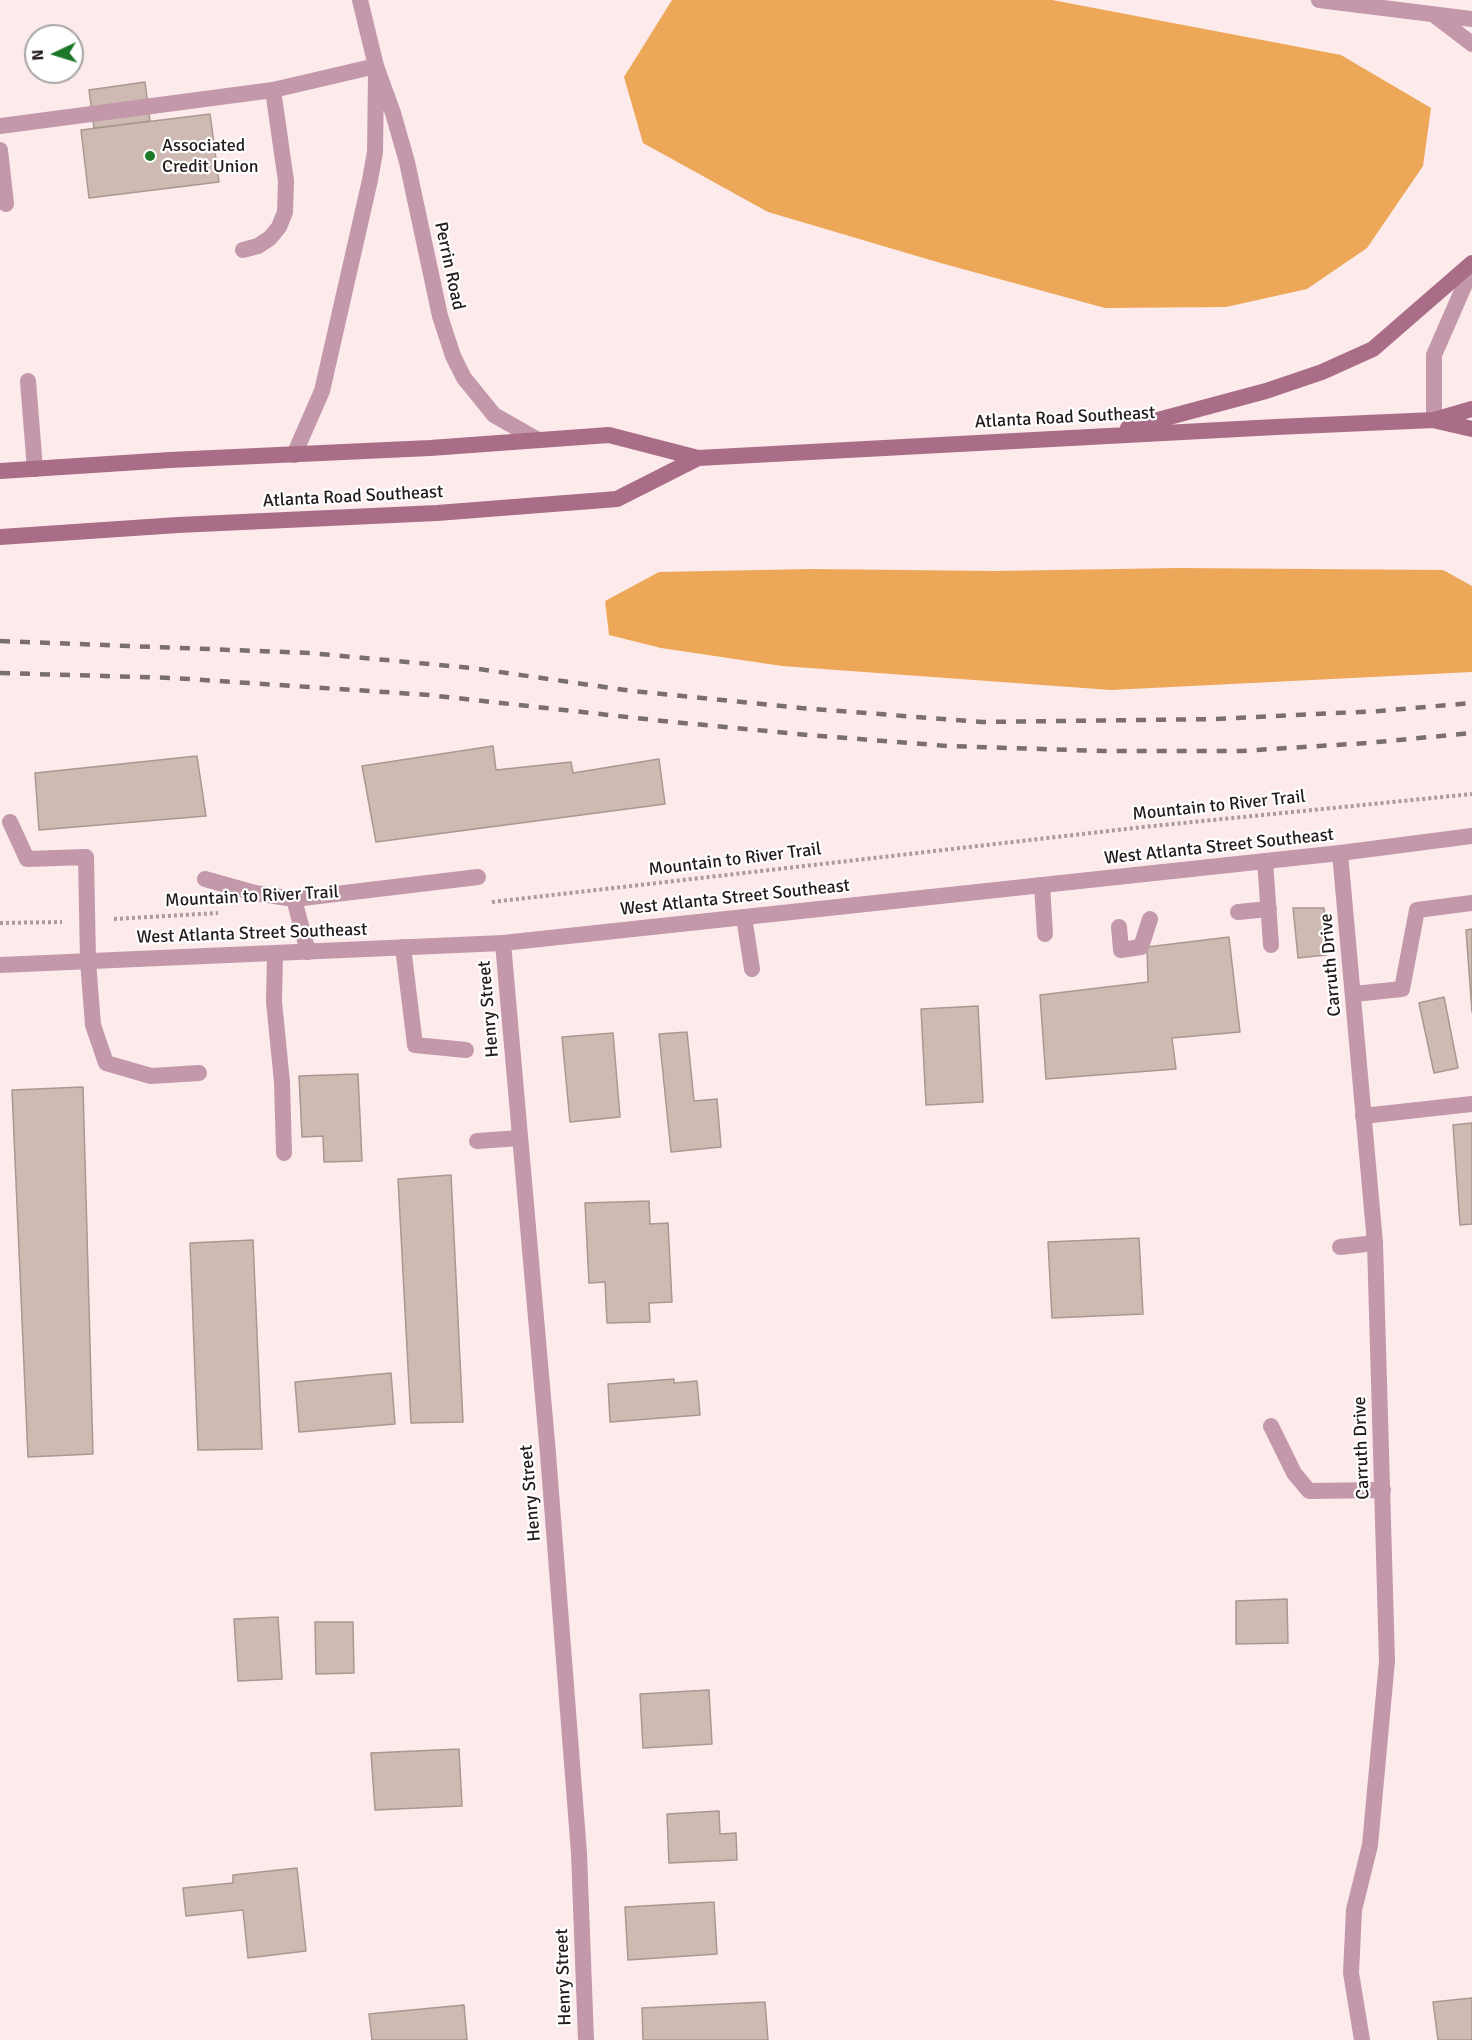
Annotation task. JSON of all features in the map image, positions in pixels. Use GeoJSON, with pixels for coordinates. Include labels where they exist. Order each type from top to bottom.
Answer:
{"type":"FeatureCollection","features":[{"type":"Feature","properties":{"kind":"main road"},"geometry":{"type":"LineString","coordinates":[[1096,436],[1266,391],[1332,368],[1373,349],[1472,262]]}},
{"type":"Feature","properties":{"kind":"main road","name":"Atlanta Road Southeast"},"geometry":{"type":"LineString","coordinates":[[0,471],[430,448],[609,435],[698,458],[1434,420],[1472,409]]}},
{"type":"Feature","properties":{"kind":"main road","name":"Atlanta Road Southeast"},"geometry":{"type":"LineString","coordinates":[[1434,420],[1472,429]]}},
{"type":"Feature","properties":{"kind":"main road","name":"Atlanta Road Southeast"},"geometry":{"type":"LineString","coordinates":[[0,537],[178,525],[437,513],[617,499],[698,458]]}},
{"type":"Feature","properties":{"kind":"street","name":"Perrin Road"},"geometry":{"type":"LineString","coordinates":[[360,0],[376,66],[407,162],[440,316],[453,356],[464,378],[494,415],[538,440]]}},
{"type":"Feature","properties":{"kind":"street"},"geometry":{"type":"LineString","coordinates":[[1318,0],[1472,19]]}},
{"type":"Feature","properties":{"kind":"street"},"geometry":{"type":"LineString","coordinates":[[1433,14],[1472,44]]}},
{"type":"Feature","properties":{"kind":"street","name":"Perrin Road"},"geometry":{"type":"LineString","coordinates":[[294,455],[322,391],[370,180],[375,152],[376,66]]}},
{"type":"Feature","properties":{"kind":"street"},"geometry":{"type":"LineString","coordinates":[[0,126],[273,90],[376,66]]}},
{"type":"Feature","properties":{"kind":"street"},"geometry":{"type":"LineString","coordinates":[[243,250],[258,246],[270,238],[279,227],[285,212],[286,181],[273,90]]}},
{"type":"Feature","properties":{"kind":"street"},"geometry":{"type":"LineString","coordinates":[[0,150],[6,204]]}},
{"type":"Feature","properties":{"kind":"street"},"geometry":{"type":"LineString","coordinates":[[1434,420],[1434,355],[1472,268]]}},
{"type":"Feature","properties":{"kind":"street"},"geometry":{"type":"LineString","coordinates":[[28,381],[35,469]]}},
{"type":"Feature","properties":{"kind":"street"},"geometry":{"type":"LineString","coordinates":[[10,822],[27,859],[86,857],[88,961],[93,1025],[106,1063],[151,1076],[199,1073]]}},
{"type":"Feature","properties":{"kind":"street","name":"West Atlanta Street Southeast"},"geometry":{"type":"LineString","coordinates":[[0,964],[503,943],[1340,853],[1472,836]]}},
{"type":"Feature","properties":{"kind":"street","name":"Carruth Drive"},"geometry":{"type":"LineString","coordinates":[[1340,853],[1375,1243],[1387,1661],[1370,1845],[1354,1910],[1350,1973],[1362,2040]]}},
{"type":"Feature","properties":{"kind":"street"},"geometry":{"type":"LineString","coordinates":[[1266,861],[1271,945]]}},
{"type":"Feature","properties":{"kind":"street"},"geometry":{"type":"LineString","coordinates":[[205,879],[255,893],[294,899],[478,877]]}},
{"type":"Feature","properties":{"kind":"street"},"geometry":{"type":"LineString","coordinates":[[1042,885],[1045,934]]}},
{"type":"Feature","properties":{"kind":"street"},"geometry":{"type":"LineString","coordinates":[[294,899],[308,952]]}},
{"type":"Feature","properties":{"kind":"street"},"geometry":{"type":"LineString","coordinates":[[1354,994],[1402,989],[1417,910],[1472,903]]}},
{"type":"Feature","properties":{"kind":"street"},"geometry":{"type":"LineString","coordinates":[[1238,912],[1269,909]]}},
{"type":"Feature","properties":{"kind":"street"},"geometry":{"type":"LineString","coordinates":[[744,917],[752,969]]}},
{"type":"Feature","properties":{"kind":"street"},"geometry":{"type":"LineString","coordinates":[[1119,927],[1121,950],[1141,947],[1150,919]]}},
{"type":"Feature","properties":{"kind":"street","name":"Henry Street"},"geometry":{"type":"LineString","coordinates":[[503,943],[579,1853],[586,2040]]}},
{"type":"Feature","properties":{"kind":"street"},"geometry":{"type":"LineString","coordinates":[[403,947],[415,1045],[466,1050]]}},
{"type":"Feature","properties":{"kind":"street"},"geometry":{"type":"LineString","coordinates":[[275,953],[274,1002],[282,1083],[284,1153]]}},
{"type":"Feature","properties":{"kind":"street"},"geometry":{"type":"LineString","coordinates":[[1364,1116],[1472,1104]]}},
{"type":"Feature","properties":{"kind":"street"},"geometry":{"type":"LineString","coordinates":[[477,1141],[520,1138]]}},
{"type":"Feature","properties":{"kind":"street"},"geometry":{"type":"LineString","coordinates":[[1340,1247],[1375,1243]]}},
{"type":"Feature","properties":{"kind":"street"},"geometry":{"type":"LineString","coordinates":[[1271,1426],[1294,1473],[1309,1491],[1383,1490]]}},
{"type":"Feature","properties":{"kind":"path","name":"Mountain to River Trail"},"geometry":{"type":"LineString","coordinates":[[484,903],[1143,827],[1472,794]]}},
{"type":"Feature","properties":{"kind":"path","name":"Mountain to River Trail"},"geometry":{"type":"LineString","coordinates":[[0,923],[88,921],[225,912]]}},
{"type":"Feature","properties":{"kind":"shaded area"},"geometry":{"type":"Polygon","coordinates":[[[672,0],[1052,0],[1341,55],[1431,108],[1423,166],[1367,248],[1307,289],[1226,307],[1105,308],[768,212],[643,143],[624,77],[672,0]]]}},
{"type":"Feature","properties":{"kind":"shaded area"},"geometry":{"type":"Polygon","coordinates":[[[1178,568],[1443,570],[1472,586],[1472,672],[1111,690],[782,666],[661,648],[609,635],[605,601],[659,572],[811,569],[995,571],[1178,568]]]}},
{"type":"Feature","properties":{"kind":"building"},"geometry":{"type":"Polygon","coordinates":[[[145,82],[150,121],[94,128],[89,90],[145,82]]]}},
{"type":"Feature","properties":{"kind":"building","name":"Associated Credit Union"},"geometry":{"type":"Polygon","coordinates":[[[210,114],[219,182],[89,198],[81,130],[210,114]]]}},
{"type":"Feature","properties":{"kind":"building"},"geometry":{"type":"Polygon","coordinates":[[[493,746],[496,770],[571,762],[573,773],[659,759],[665,804],[376,842],[362,766],[493,746]]]}},
{"type":"Feature","properties":{"kind":"building"},"geometry":{"type":"Polygon","coordinates":[[[197,756],[206,816],[39,830],[35,773],[197,756]]]}},
{"type":"Feature","properties":{"kind":"building"},"geometry":{"type":"Polygon","coordinates":[[[1293,908],[1324,908],[1326,955],[1298,958],[1293,908]]]}},
{"type":"Feature","properties":{"kind":"building"},"geometry":{"type":"Polygon","coordinates":[[[1472,929],[1472,1012],[1466,930],[1472,929]]]}},
{"type":"Feature","properties":{"kind":"building"},"geometry":{"type":"Polygon","coordinates":[[[1229,937],[1240,1032],[1172,1038],[1176,1069],[1046,1079],[1040,995],[1148,982],[1147,947],[1229,937]]]}},
{"type":"Feature","properties":{"kind":"building"},"geometry":{"type":"Polygon","coordinates":[[[1444,997],[1458,1068],[1434,1073],[1419,1003],[1444,997]]]}},
{"type":"Feature","properties":{"kind":"building"},"geometry":{"type":"Polygon","coordinates":[[[978,1006],[983,1102],[926,1105],[921,1009],[978,1006]]]}},
{"type":"Feature","properties":{"kind":"building"},"geometry":{"type":"Polygon","coordinates":[[[687,1032],[694,1101],[717,1099],[721,1147],[671,1152],[659,1034],[687,1032]]]}},
{"type":"Feature","properties":{"kind":"building"},"geometry":{"type":"Polygon","coordinates":[[[613,1033],[620,1117],[570,1122],[562,1037],[613,1033]]]}},
{"type":"Feature","properties":{"kind":"building"},"geometry":{"type":"Polygon","coordinates":[[[358,1074],[362,1161],[324,1162],[323,1136],[302,1137],[299,1076],[358,1074]]]}},
{"type":"Feature","properties":{"kind":"building"},"geometry":{"type":"Polygon","coordinates":[[[83,1087],[93,1454],[28,1457],[12,1090],[83,1087]]]}},
{"type":"Feature","properties":{"kind":"building"},"geometry":{"type":"Polygon","coordinates":[[[1472,1123],[1472,1224],[1460,1225],[1453,1125],[1472,1123]]]}},
{"type":"Feature","properties":{"kind":"building"},"geometry":{"type":"Polygon","coordinates":[[[451,1175],[463,1422],[411,1423],[398,1179],[451,1175]]]}},
{"type":"Feature","properties":{"kind":"building"},"geometry":{"type":"Polygon","coordinates":[[[649,1201],[650,1224],[668,1223],[672,1302],[649,1303],[650,1322],[607,1323],[605,1282],[589,1283],[585,1203],[649,1201]]]}},
{"type":"Feature","properties":{"kind":"building"},"geometry":{"type":"Polygon","coordinates":[[[1139,1238],[1143,1314],[1052,1318],[1048,1242],[1139,1238]]]}},
{"type":"Feature","properties":{"kind":"building"},"geometry":{"type":"Polygon","coordinates":[[[253,1240],[262,1449],[198,1450],[190,1243],[253,1240]]]}},
{"type":"Feature","properties":{"kind":"building"},"geometry":{"type":"Polygon","coordinates":[[[391,1373],[395,1424],[299,1432],[295,1382],[391,1373]]]}},
{"type":"Feature","properties":{"kind":"building"},"geometry":{"type":"Polygon","coordinates":[[[674,1379],[674,1383],[697,1381],[700,1415],[610,1422],[608,1384],[674,1379]]]}},
{"type":"Feature","properties":{"kind":"building"},"geometry":{"type":"Polygon","coordinates":[[[1287,1599],[1288,1643],[1236,1644],[1236,1601],[1287,1599]]]}},
{"type":"Feature","properties":{"kind":"building"},"geometry":{"type":"Polygon","coordinates":[[[278,1617],[282,1679],[238,1681],[234,1619],[278,1617]]]}},
{"type":"Feature","properties":{"kind":"building"},"geometry":{"type":"Polygon","coordinates":[[[315,1622],[353,1622],[354,1673],[316,1674],[315,1622]]]}},
{"type":"Feature","properties":{"kind":"building"},"geometry":{"type":"Polygon","coordinates":[[[709,1690],[712,1744],[643,1748],[640,1694],[709,1690]]]}},
{"type":"Feature","properties":{"kind":"building"},"geometry":{"type":"Polygon","coordinates":[[[459,1749],[462,1806],[375,1810],[371,1753],[459,1749]]]}},
{"type":"Feature","properties":{"kind":"building"},"geometry":{"type":"Polygon","coordinates":[[[719,1811],[720,1834],[736,1833],[737,1860],[669,1863],[667,1814],[719,1811]]]}},
{"type":"Feature","properties":{"kind":"building"},"geometry":{"type":"Polygon","coordinates":[[[297,1868],[306,1951],[248,1958],[243,1910],[186,1916],[183,1888],[233,1883],[233,1875],[297,1868]]]}},
{"type":"Feature","properties":{"kind":"building"},"geometry":{"type":"Polygon","coordinates":[[[714,1902],[717,1954],[628,1960],[625,1907],[714,1902]]]}},
{"type":"Feature","properties":{"kind":"building"},"geometry":{"type":"Polygon","coordinates":[[[1472,1998],[1472,2040],[1438,2040],[1433,2002],[1472,1998]]]}},
{"type":"Feature","properties":{"kind":"building"},"geometry":{"type":"Polygon","coordinates":[[[765,2002],[768,2040],[643,2040],[642,2008],[765,2002]]]}},
{"type":"Feature","properties":{"kind":"building"},"geometry":{"type":"Polygon","coordinates":[[[464,2005],[467,2040],[372,2040],[369,2014],[464,2005]]]}},
{"type":"Feature","properties":{"kind":"railway"},"geometry":{"type":"LineString","coordinates":[[0,641],[310,653],[472,668],[632,691],[801,708],[982,722],[1216,719],[1379,711],[1472,703]]}},
{"type":"Feature","properties":{"kind":"railway"},"geometry":{"type":"LineString","coordinates":[[0,673],[174,678],[429,695],[663,721],[948,746],[1104,751],[1241,751],[1367,743],[1472,733]]}},
{"type":"Feature","properties":{"kind":"place","name":"Associated Credit Union"},"geometry":{"type":"Point","coordinates":[150,156]}}]}
